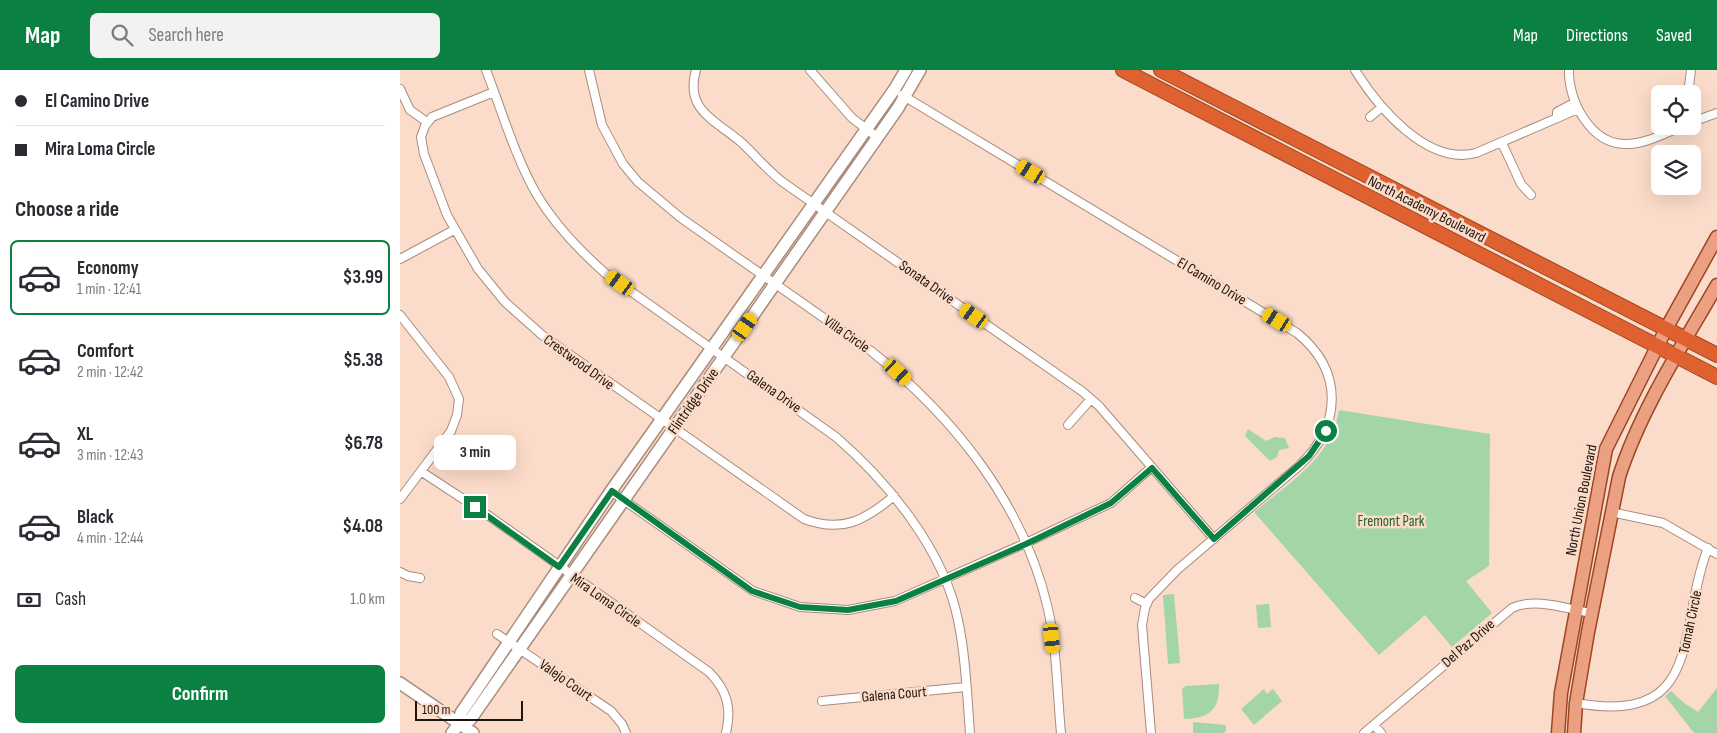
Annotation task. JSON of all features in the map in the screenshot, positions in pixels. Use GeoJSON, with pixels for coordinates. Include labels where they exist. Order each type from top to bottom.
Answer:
{"type":"FeatureCollection","features":[{"type":"Feature","properties":{"kind":"highway","name":"North Academy Boulevard"},"geometry":{"type":"LineString","coordinates":[[1123,70],[1717,378]]}},
{"type":"Feature","properties":{"kind":"highway","name":"North Academy Boulevard"},"geometry":{"type":"LineString","coordinates":[[1161,70],[1717,355]]}},
{"type":"Feature","properties":{"kind":"main road","name":"North Union Boulevard"},"geometry":{"type":"LineString","coordinates":[[1558,733],[1561,693],[1606,449],[1657,346],[1717,237]]}},
{"type":"Feature","properties":{"kind":"main road"},"geometry":{"type":"LineString","coordinates":[[1574,733],[1576,703],[1591,613],[1619,477],[1629,447],[1676,357],[1717,285]]}},
{"type":"Feature","properties":{"kind":"street","name":"Galena Drive"},"geometry":{"type":"LineString","coordinates":[[486,70],[530,182],[558,226],[605,273],[836,437],[854,452],[894,496],[922,536],[945,579],[958,618],[970,733]]}},
{"type":"Feature","properties":{"kind":"street","name":"Villa Circle"},"geometry":{"type":"LineString","coordinates":[[589,70],[602,124],[623,164],[638,182],[681,218],[871,351],[919,391],[947,421],[974,455],[1010,512],[1038,572],[1048,610],[1061,733]]}},
{"type":"Feature","properties":{"kind":"street","name":"Sonata Drive"},"geometry":{"type":"LineString","coordinates":[[696,70],[695,95],[702,113],[741,142],[773,174],[1091,399],[1214,539]]}},
{"type":"Feature","properties":{"kind":"street"},"geometry":{"type":"LineString","coordinates":[[810,70],[852,118],[877,137]]}},
{"type":"Feature","properties":{"kind":"street","name":"Flintridge Drive"},"geometry":{"type":"LineString","coordinates":[[456,728],[461,713],[559,567],[867,129],[906,70]]}},
{"type":"Feature","properties":{"kind":"street","name":"Flintridge Drive"},"geometry":{"type":"LineString","coordinates":[[456,728],[470,720],[776,284],[905,97],[920,70]]}},
{"type":"Feature","properties":{"kind":"street"},"geometry":{"type":"LineString","coordinates":[[1355,70],[1382,107],[1429,147],[1448,155],[1466,156],[1502,143],[1557,117],[1557,112],[1576,106]]}},
{"type":"Feature","properties":{"kind":"street"},"geometry":{"type":"LineString","coordinates":[[1570,70],[1570,86],[1576,106],[1600,135],[1616,144],[1636,143],[1658,135]]}},
{"type":"Feature","properties":{"kind":"street"},"geometry":{"type":"LineString","coordinates":[[1689,85],[1691,70]]}},
{"type":"Feature","properties":{"kind":"street"},"geometry":{"type":"LineString","coordinates":[[400,88],[410,110],[427,122],[443,111],[494,92]]}},
{"type":"Feature","properties":{"kind":"street","name":"El Camino Drive"},"geometry":{"type":"LineString","coordinates":[[894,90],[1297,333],[1319,355],[1328,373],[1332,399],[1329,421],[1321,441],[1299,466],[1166,581],[1147,604],[1142,625],[1151,733]]}},
{"type":"Feature","properties":{"kind":"street"},"geometry":{"type":"LineString","coordinates":[[1370,117],[1382,107]]}},
{"type":"Feature","properties":{"kind":"street"},"geometry":{"type":"LineString","coordinates":[[1701,117],[1717,113]]}},
{"type":"Feature","properties":{"kind":"street","name":"Crestwood Drive"},"geometry":{"type":"LineString","coordinates":[[427,122],[423,130],[421,146],[454,230],[478,269],[522,319],[566,354],[793,513],[816,523],[841,525],[853,522],[876,511],[894,496]]}},
{"type":"Feature","properties":{"kind":"street"},"geometry":{"type":"LineString","coordinates":[[1502,143],[1521,184],[1531,195]]}},
{"type":"Feature","properties":{"kind":"street"},"geometry":{"type":"LineString","coordinates":[[400,259],[454,230]]}},
{"type":"Feature","properties":{"kind":"street"},"geometry":{"type":"LineString","coordinates":[[400,315],[449,377],[459,399],[457,415],[451,431],[400,499]]}},
{"type":"Feature","properties":{"kind":"street"},"geometry":{"type":"LineString","coordinates":[[459,399],[468,396]]}},
{"type":"Feature","properties":{"kind":"street"},"geometry":{"type":"LineString","coordinates":[[1068,425],[1091,399]]}},
{"type":"Feature","properties":{"kind":"street"},"geometry":{"type":"LineString","coordinates":[[612,491],[622,501],[740,583],[768,598],[792,605],[832,611],[863,609],[896,601],[1026,544],[1111,503],[1152,468]]}},
{"type":"Feature","properties":{"kind":"street","name":"Mira Loma Circle"},"geometry":{"type":"LineString","coordinates":[[422,472],[709,672],[717,680],[728,703],[730,712],[726,733]]}},
{"type":"Feature","properties":{"kind":"street"},"geometry":{"type":"LineString","coordinates":[[1611,512],[1663,523],[1717,554]]}},
{"type":"Feature","properties":{"kind":"street","name":"Tomah Circle"},"geometry":{"type":"LineString","coordinates":[[1576,703],[1613,708],[1627,706],[1652,697],[1670,682],[1679,668],[1686,649],[1700,572],[1708,548]]}},
{"type":"Feature","properties":{"kind":"street"},"geometry":{"type":"LineString","coordinates":[[400,572],[408,576],[420,578]]}},
{"type":"Feature","properties":{"kind":"street"},"geometry":{"type":"LineString","coordinates":[[1135,598],[1147,604]]}},
{"type":"Feature","properties":{"kind":"street","name":"Del Paz Drive"},"geometry":{"type":"LineString","coordinates":[[1364,733],[1512,608],[1527,603],[1591,613]]}},
{"type":"Feature","properties":{"kind":"street","name":"Valejo Court"},"geometry":{"type":"LineString","coordinates":[[497,634],[611,711],[622,724],[626,733]]}},
{"type":"Feature","properties":{"kind":"street"},"geometry":{"type":"LineString","coordinates":[[400,683],[456,728],[473,733]]}},
{"type":"Feature","properties":{"kind":"street","name":"Galena Court"},"geometry":{"type":"LineString","coordinates":[[822,701],[966,687]]}},
{"type":"Feature","properties":{"kind":"street"},"geometry":{"type":"LineString","coordinates":[[1374,724],[1381,733]]}},
{"type":"Feature","properties":{"kind":"green space","name":"Fremont Park"},"geometry":{"type":"Polygon","coordinates":[[[1339,410],[1490,434],[1489,566],[1466,581],[1492,613],[1452,647],[1425,615],[1379,655],[1254,512],[1295,479],[1318,456],[1335,427],[1339,410]]]}},
{"type":"Feature","properties":{"kind":"green space"},"geometry":{"type":"Polygon","coordinates":[[[1248,429],[1266,441],[1275,437],[1285,438],[1289,448],[1279,450],[1277,457],[1270,461],[1245,436],[1248,429]]]}},
{"type":"Feature","properties":{"kind":"green space"},"geometry":{"type":"Polygon","coordinates":[[[1174,594],[1180,663],[1168,664],[1163,595],[1174,594]]]}},
{"type":"Feature","properties":{"kind":"green space"},"geometry":{"type":"Polygon","coordinates":[[[1269,604],[1271,627],[1258,628],[1256,605],[1269,604]]]}},
{"type":"Feature","properties":{"kind":"green space"},"geometry":{"type":"Polygon","coordinates":[[[1219,684],[1217,700],[1211,711],[1200,717],[1184,719],[1182,689],[1186,686],[1219,684]]]}},
{"type":"Feature","properties":{"kind":"green space"},"geometry":{"type":"Polygon","coordinates":[[[1717,688],[1717,733],[1694,733],[1665,696],[1671,691],[1698,712],[1717,688]]]}},
{"type":"Feature","properties":{"kind":"green space"},"geometry":{"type":"Polygon","coordinates":[[[1264,689],[1267,694],[1273,689],[1282,701],[1254,725],[1241,709],[1264,689]]]}},
{"type":"Feature","properties":{"kind":"green space"},"geometry":{"type":"Polygon","coordinates":[[[1193,722],[1226,725],[1226,731],[1223,733],[1193,733],[1193,722]]]}},
{"type":"Feature","properties":{"kind":"route"},"geometry":{"type":"LineString","coordinates":[[475,507],[559,567],[612,491],[622,501],[752,591],[768,598],[800,607],[832,611],[863,609],[913,595],[1111,503],[1152,468],[1214,539],[1299,466],[1316,448],[1326,431]]}}]}
